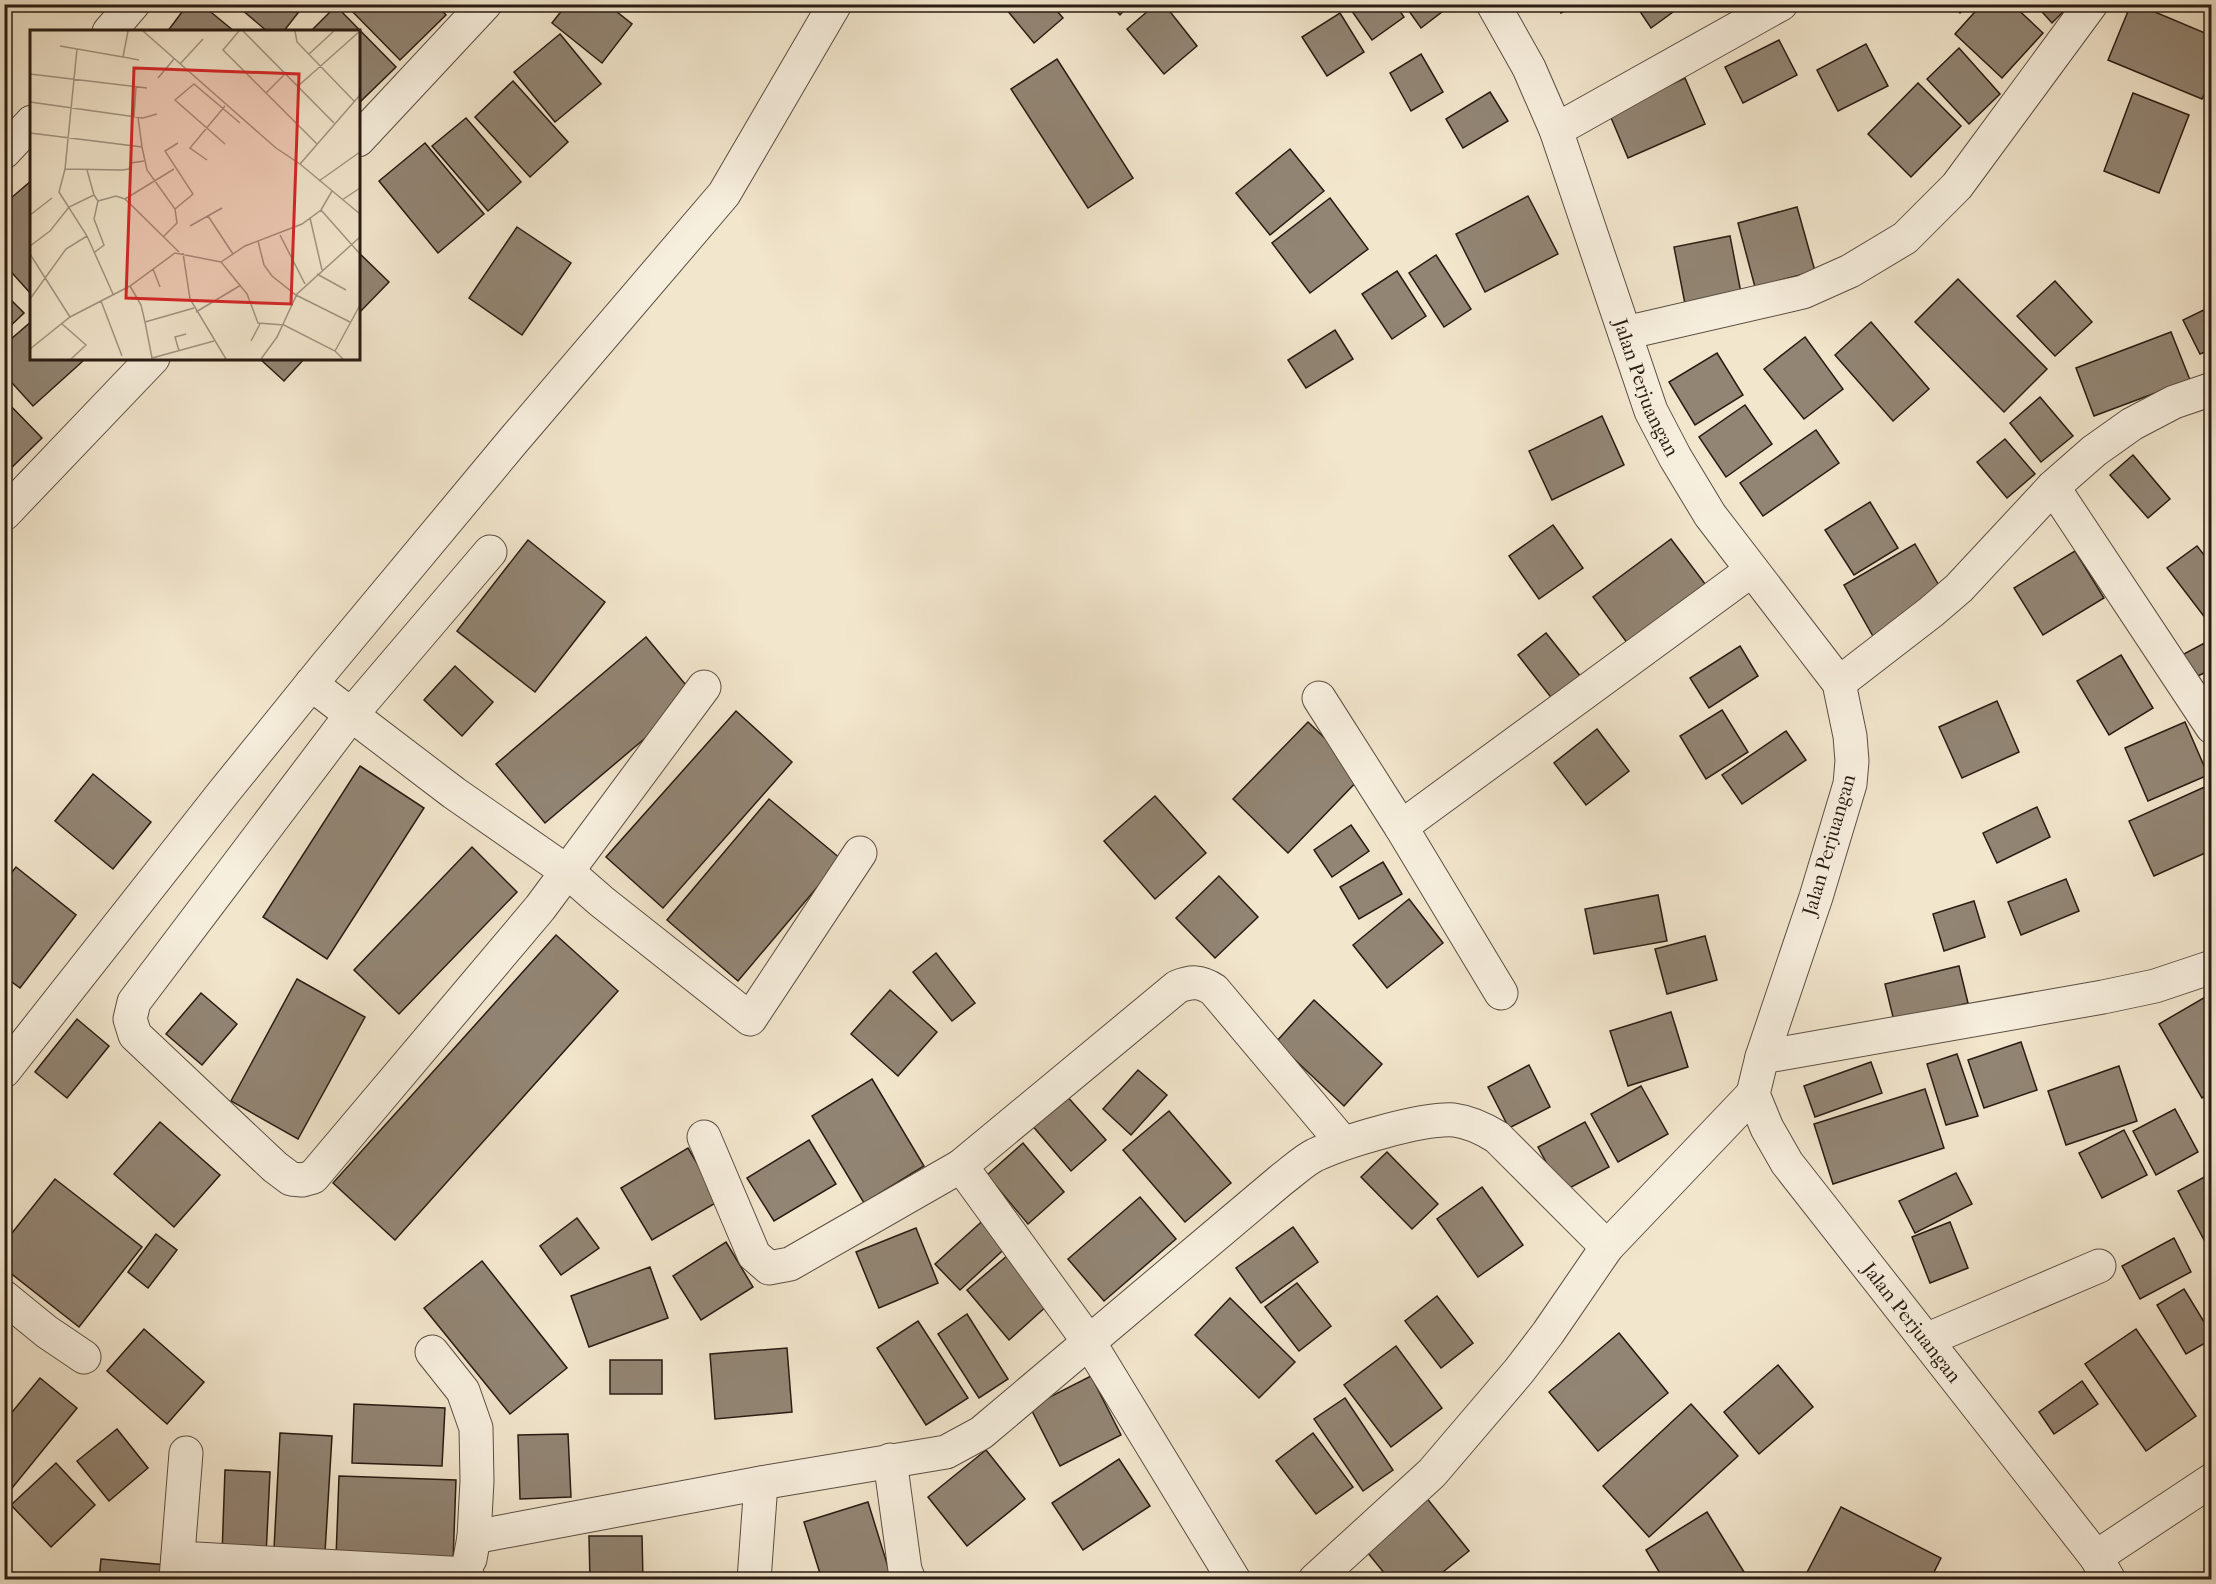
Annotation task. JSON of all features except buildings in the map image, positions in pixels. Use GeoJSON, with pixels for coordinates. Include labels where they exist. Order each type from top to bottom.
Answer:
{"type":"FeatureCollection","features":[{"type":"Feature","properties":{"kind":"street"},"geometry":{"type":"LineString","coordinates":[[360,138],[485,4]]}},
{"type":"Feature","properties":{"kind":"street"},"geometry":{"type":"LineString","coordinates":[[4,1071],[311,684],[513,441],[724,194],[835,4]]}},
{"type":"Feature","properties":{"kind":"street","name":"Jalan Perjuangan"},"geometry":{"type":"LineString","coordinates":[[1493,4],[1529,68],[1556,130],[1651,411],[1675,457],[1710,515],[1839,683],[1850,736],[1852,762],[1850,784],[1826,866],[1762,1057],[1753,1095],[1767,1128],[1787,1163],[2102,1568]]}},
{"type":"Feature","properties":{"kind":"street"},"geometry":{"type":"LineString","coordinates":[[1556,130],[1781,4]]}},
{"type":"Feature","properties":{"kind":"street"},"geometry":{"type":"LineString","coordinates":[[1625,333],[1803,292],[1850,272],[1905,238],[1957,186],[2091,4]]}},
{"type":"Feature","properties":{"kind":"street"},"geometry":{"type":"LineString","coordinates":[[4,514],[151,360]]}},
{"type":"Feature","properties":{"kind":"street"},"geometry":{"type":"LineString","coordinates":[[1839,683],[1959,588],[2054,487],[2094,451],[2132,424],[2174,402],[2211,389]]}},
{"type":"Feature","properties":{"kind":"street"},"geometry":{"type":"LineString","coordinates":[[2054,487],[2211,727]]}},
{"type":"Feature","properties":{"kind":"street"},"geometry":{"type":"LineString","coordinates":[[490,552],[351,715],[134,1002],[130,1019],[135,1035],[254,1149],[291,1179],[302,1180],[313,1177],[569,873],[704,687]]}},
{"type":"Feature","properties":{"kind":"street"},"geometry":{"type":"LineString","coordinates":[[1401,827],[1752,570]]}},
{"type":"Feature","properties":{"kind":"street"},"geometry":{"type":"LineString","coordinates":[[311,684],[454,793],[569,873],[750,1019],[860,853]]}},
{"type":"Feature","properties":{"kind":"street"},"geometry":{"type":"LineString","coordinates":[[1319,698],[1401,827],[1501,993]]}},
{"type":"Feature","properties":{"kind":"street"},"geometry":{"type":"LineString","coordinates":[[1762,1057],[2103,997],[2155,986],[2211,967]]}},
{"type":"Feature","properties":{"kind":"street"},"geometry":{"type":"LineString","coordinates":[[704,1137],[754,1255],[769,1268],[790,1264],[961,1166],[1177,987],[1197,982],[1214,990],[1343,1143]]}},
{"type":"Feature","properties":{"kind":"street"},"geometry":{"type":"LineString","coordinates":[[1315,1580],[1432,1473],[1537,1348],[1607,1247],[1753,1095]]}},
{"type":"Feature","properties":{"kind":"street"},"geometry":{"type":"LineString","coordinates":[[474,1537],[761,1483],[946,1452],[981,1433],[1281,1180],[1312,1156],[1343,1143],[1433,1120],[1456,1120],[1480,1127],[1497,1137],[1607,1247]]}},
{"type":"Feature","properties":{"kind":"street"},"geometry":{"type":"LineString","coordinates":[[961,1166],[1089,1342],[1234,1580]]}},
{"type":"Feature","properties":{"kind":"street"},"geometry":{"type":"LineString","coordinates":[[1926,1340],[2099,1266]]}},
{"type":"Feature","properties":{"kind":"street"},"geometry":{"type":"LineString","coordinates":[[4,1297],[47,1332],[84,1357]]}},
{"type":"Feature","properties":{"kind":"street"},"geometry":{"type":"LineString","coordinates":[[186,1453],[177,1569],[467,1577],[474,1537],[477,1481],[476,1428],[463,1391],[432,1352]]}},
{"type":"Feature","properties":{"kind":"street"},"geometry":{"type":"LineString","coordinates":[[890,1460],[905,1570],[909,1580]]}},
{"type":"Feature","properties":{"kind":"street"},"geometry":{"type":"LineString","coordinates":[[2102,1568],[2211,1480]]}},
{"type":"Feature","properties":{"kind":"street"},"geometry":{"type":"LineString","coordinates":[[754,1580],[761,1483]]}}]}
